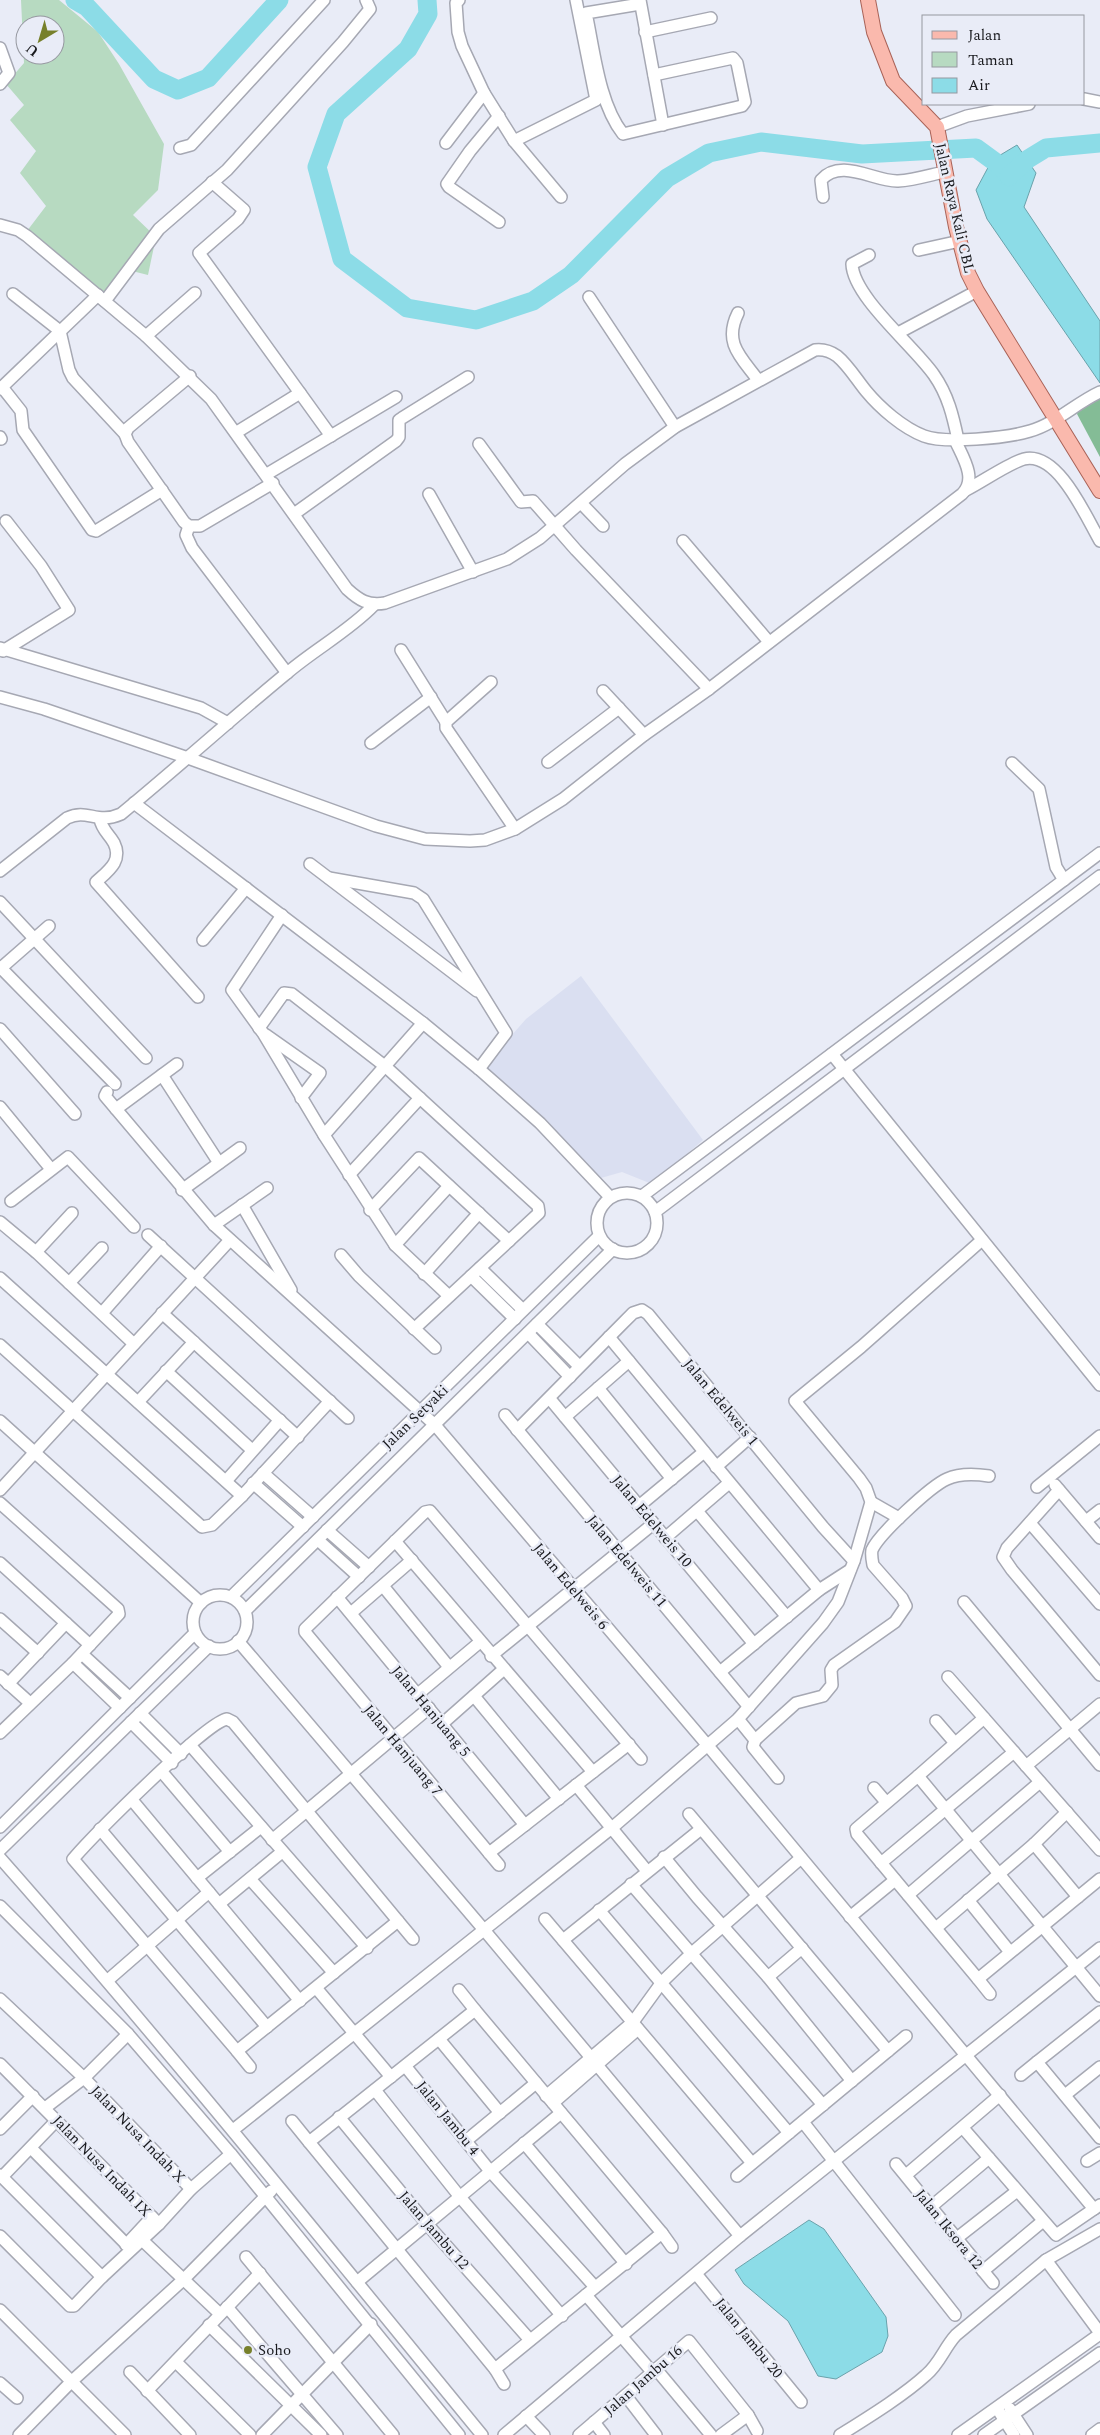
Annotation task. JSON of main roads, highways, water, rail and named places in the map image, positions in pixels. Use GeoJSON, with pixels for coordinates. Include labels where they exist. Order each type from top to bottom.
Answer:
{"type":"FeatureCollection","features":[{"type":"Feature","properties":{"kind":"main road","name":"Jalan Raya Kali CBL"},"geometry":{"type":"LineString","coordinates":[[868,0],[874,32],[894,81],[938,129],[944,172],[968,273],[977,291],[1100,491]]}},
{"type":"Feature","properties":{"kind":"water"},"geometry":{"type":"Polygon","coordinates":[[[1017,145],[1036,173],[1024,207],[1100,321],[1100,383],[987,219],[976,190],[992,160],[1017,145]]]}},
{"type":"Feature","properties":{"kind":"water"},"geometry":{"type":"Polygon","coordinates":[[[809,2220],[824,2229],[886,2317],[888,2336],[882,2352],[836,2379],[818,2376],[788,2321],[744,2284],[735,2270],[809,2220]]]}},
{"type":"Feature","properties":{"kind":"waterway"},"geometry":{"type":"LineString","coordinates":[[75,0],[87,7],[154,79],[178,90],[208,78],[279,0]]}},
{"type":"Feature","properties":{"kind":"waterway"},"geometry":{"type":"LineString","coordinates":[[427,0],[428,14],[408,49],[336,114],[317,167],[342,259],[407,308],[476,320],[533,301],[571,275],[667,178],[709,153],[761,142],[862,154],[976,148],[1002,167],[1009,177]]}},
{"type":"Feature","properties":{"kind":"waterway"},"geometry":{"type":"LineString","coordinates":[[1009,176],[1028,159],[1046,148],[1100,143]]}},
{"type":"Feature","properties":{"kind":"place","name":"Soho"},"geometry":{"type":"Point","coordinates":[248,2350]}}]}
